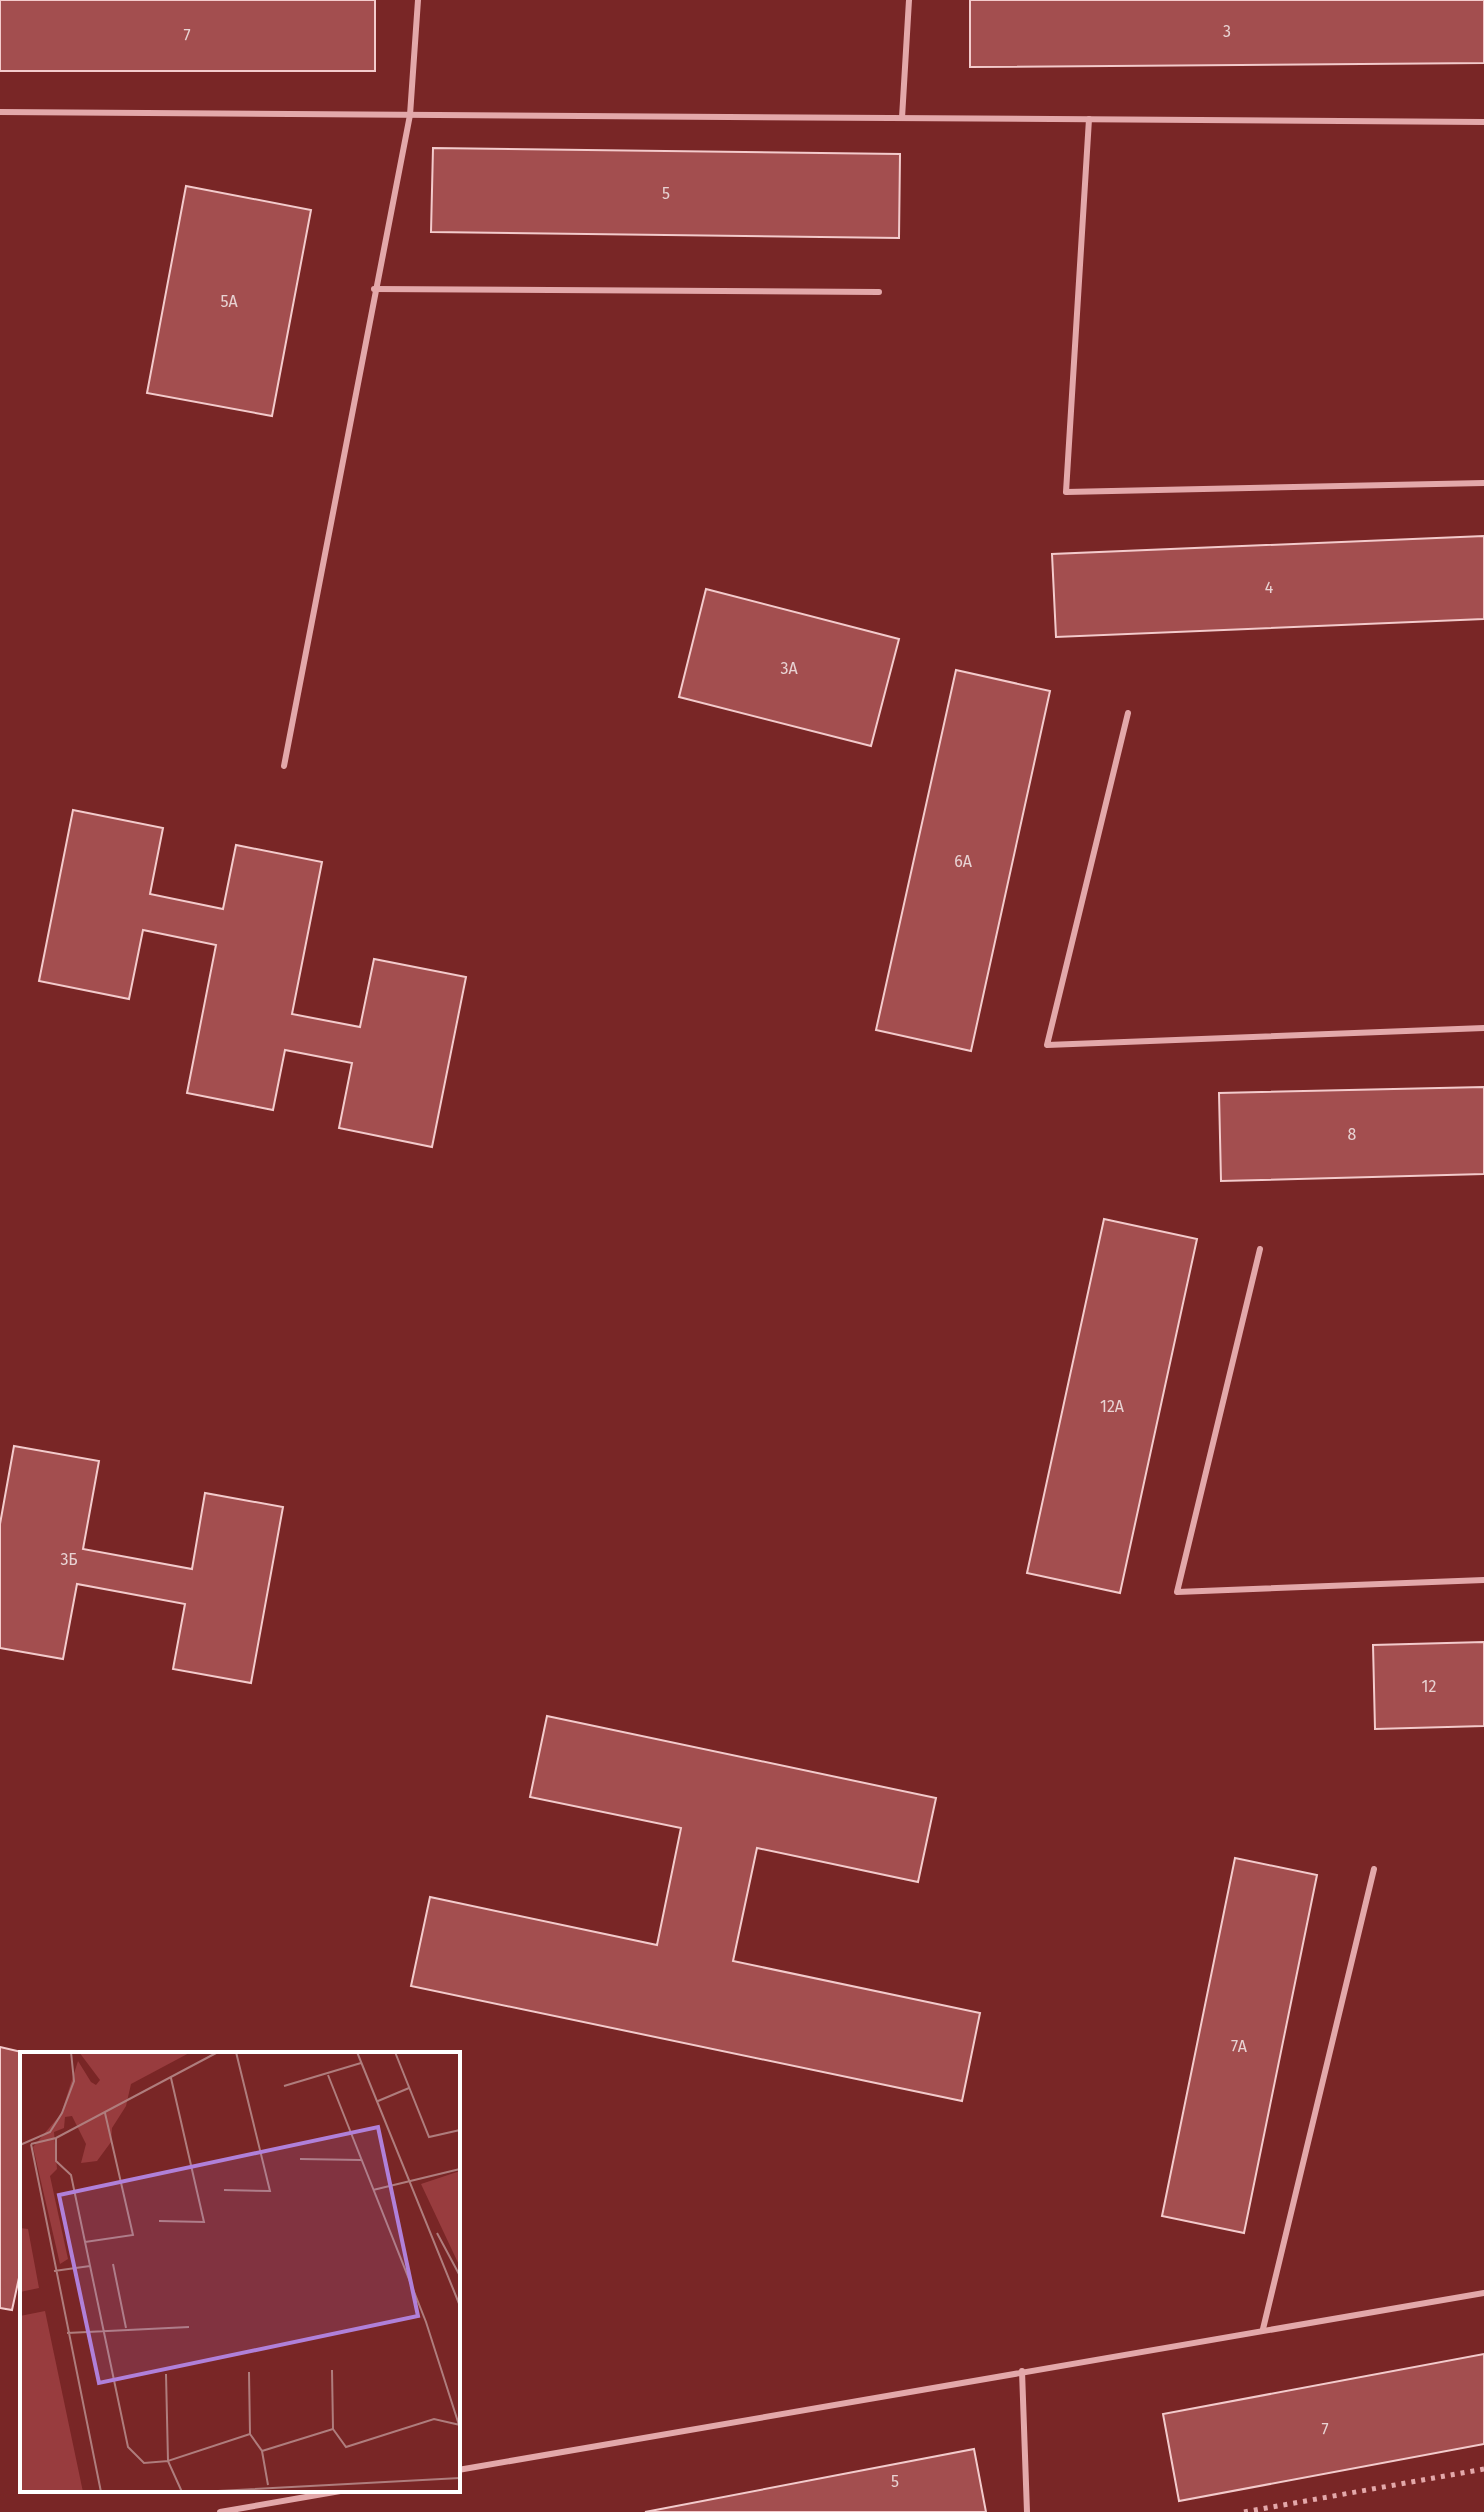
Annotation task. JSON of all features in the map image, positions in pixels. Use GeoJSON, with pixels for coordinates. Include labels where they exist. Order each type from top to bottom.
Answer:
{"type":"FeatureCollection","features":[{"type":"Feature","properties":{"kind":"lane"},"geometry":{"type":"LineString","coordinates":[[284,766],[410,115],[418,0]]}},
{"type":"Feature","properties":{"kind":"lane"},"geometry":{"type":"LineString","coordinates":[[902,118],[909,0]]}},
{"type":"Feature","properties":{"kind":"lane"},"geometry":{"type":"LineString","coordinates":[[0,112],[1484,122]]}},
{"type":"Feature","properties":{"kind":"lane"},"geometry":{"type":"LineString","coordinates":[[1089,119],[1066,492],[1484,483]]}},
{"type":"Feature","properties":{"kind":"lane"},"geometry":{"type":"LineString","coordinates":[[374,289],[879,292]]}},
{"type":"Feature","properties":{"kind":"lane"},"geometry":{"type":"LineString","coordinates":[[1128,713],[1047,1045],[1484,1028]]}},
{"type":"Feature","properties":{"kind":"lane"},"geometry":{"type":"LineString","coordinates":[[1260,1249],[1177,1592],[1484,1580]]}},
{"type":"Feature","properties":{"kind":"lane"},"geometry":{"type":"LineString","coordinates":[[1263,2329],[1374,1869]]}},
{"type":"Feature","properties":{"kind":"lane"},"geometry":{"type":"LineString","coordinates":[[460,2470],[1484,2293]]}},
{"type":"Feature","properties":{"kind":"lane"},"geometry":{"type":"LineString","coordinates":[[1022,2371],[1027,2512]]}},
{"type":"Feature","properties":{"kind":"lane"},"geometry":{"type":"LineString","coordinates":[[220,2512],[335,2492]]}},
{"type":"Feature","properties":{"kind":"path"},"geometry":{"type":"LineString","coordinates":[[1244,2512],[1484,2469]]}},
{"type":"Feature","properties":{"kind":"building"},"geometry":{"type":"Polygon","coordinates":[[[0,0],[375,0],[375,71],[0,71],[0,0]]]}},
{"type":"Feature","properties":{"kind":"building"},"geometry":{"type":"Polygon","coordinates":[[[970,0],[1484,0],[1484,63],[970,67],[970,0]]]}},
{"type":"Feature","properties":{"kind":"building"},"geometry":{"type":"Polygon","coordinates":[[[433,148],[900,154],[899,238],[431,232],[433,148]]]}},
{"type":"Feature","properties":{"kind":"building"},"geometry":{"type":"Polygon","coordinates":[[[186,186],[311,210],[272,416],[147,393],[186,186]]]}},
{"type":"Feature","properties":{"kind":"building"},"geometry":{"type":"Polygon","coordinates":[[[1484,536],[1484,619],[1056,637],[1052,554],[1484,536]]]}},
{"type":"Feature","properties":{"kind":"building"},"geometry":{"type":"Polygon","coordinates":[[[706,589],[899,639],[871,746],[679,697],[706,589]]]}},
{"type":"Feature","properties":{"kind":"building"},"geometry":{"type":"Polygon","coordinates":[[[956,670],[1050,691],[971,1051],[876,1030],[956,670]]]}},
{"type":"Feature","properties":{"kind":"building"},"geometry":{"type":"Polygon","coordinates":[[[73,810],[163,828],[150,894],[223,909],[236,845],[322,862],[292,1014],[360,1027],[374,959],[466,977],[432,1147],[339,1128],[352,1063],[285,1050],[273,1110],[187,1093],[216,945],[143,930],[129,999],[39,981],[73,810]]]}},
{"type":"Feature","properties":{"kind":"building"},"geometry":{"type":"Polygon","coordinates":[[[1484,1087],[1484,1174],[1221,1181],[1219,1093],[1484,1087]]]}},
{"type":"Feature","properties":{"kind":"building"},"geometry":{"type":"Polygon","coordinates":[[[1104,1219],[1197,1239],[1120,1593],[1027,1573],[1104,1219]]]}},
{"type":"Feature","properties":{"kind":"building"},"geometry":{"type":"Polygon","coordinates":[[[14,1446],[99,1461],[83,1549],[192,1569],[205,1493],[283,1507],[251,1683],[173,1669],[185,1604],[77,1584],[63,1659],[0,1648],[0,1524],[14,1446]]]}},
{"type":"Feature","properties":{"kind":"building"},"geometry":{"type":"Polygon","coordinates":[[[1484,1642],[1484,1726],[1375,1729],[1373,1645],[1484,1642]]]}},
{"type":"Feature","properties":{"kind":"building"},"geometry":{"type":"Polygon","coordinates":[[[547,1716],[936,1798],[918,1882],[757,1848],[733,1961],[980,2013],[962,2101],[411,1986],[430,1897],[657,1945],[681,1828],[530,1797],[547,1716]]]}},
{"type":"Feature","properties":{"kind":"building"},"geometry":{"type":"Polygon","coordinates":[[[1235,1858],[1317,1875],[1244,2233],[1162,2216],[1235,1858]]]}},
{"type":"Feature","properties":{"kind":"building"},"geometry":{"type":"Polygon","coordinates":[[[0,2047],[21,2052],[20,2273],[12,2310],[0,2308],[0,2047]]]}},
{"type":"Feature","properties":{"kind":"building"},"geometry":{"type":"Polygon","coordinates":[[[1484,2354],[1484,2444],[1179,2501],[1163,2414],[1484,2354]]]}},
{"type":"Feature","properties":{"kind":"building"},"geometry":{"type":"Polygon","coordinates":[[[974,2449],[986,2512],[645,2512],[974,2449]]]}}]}
